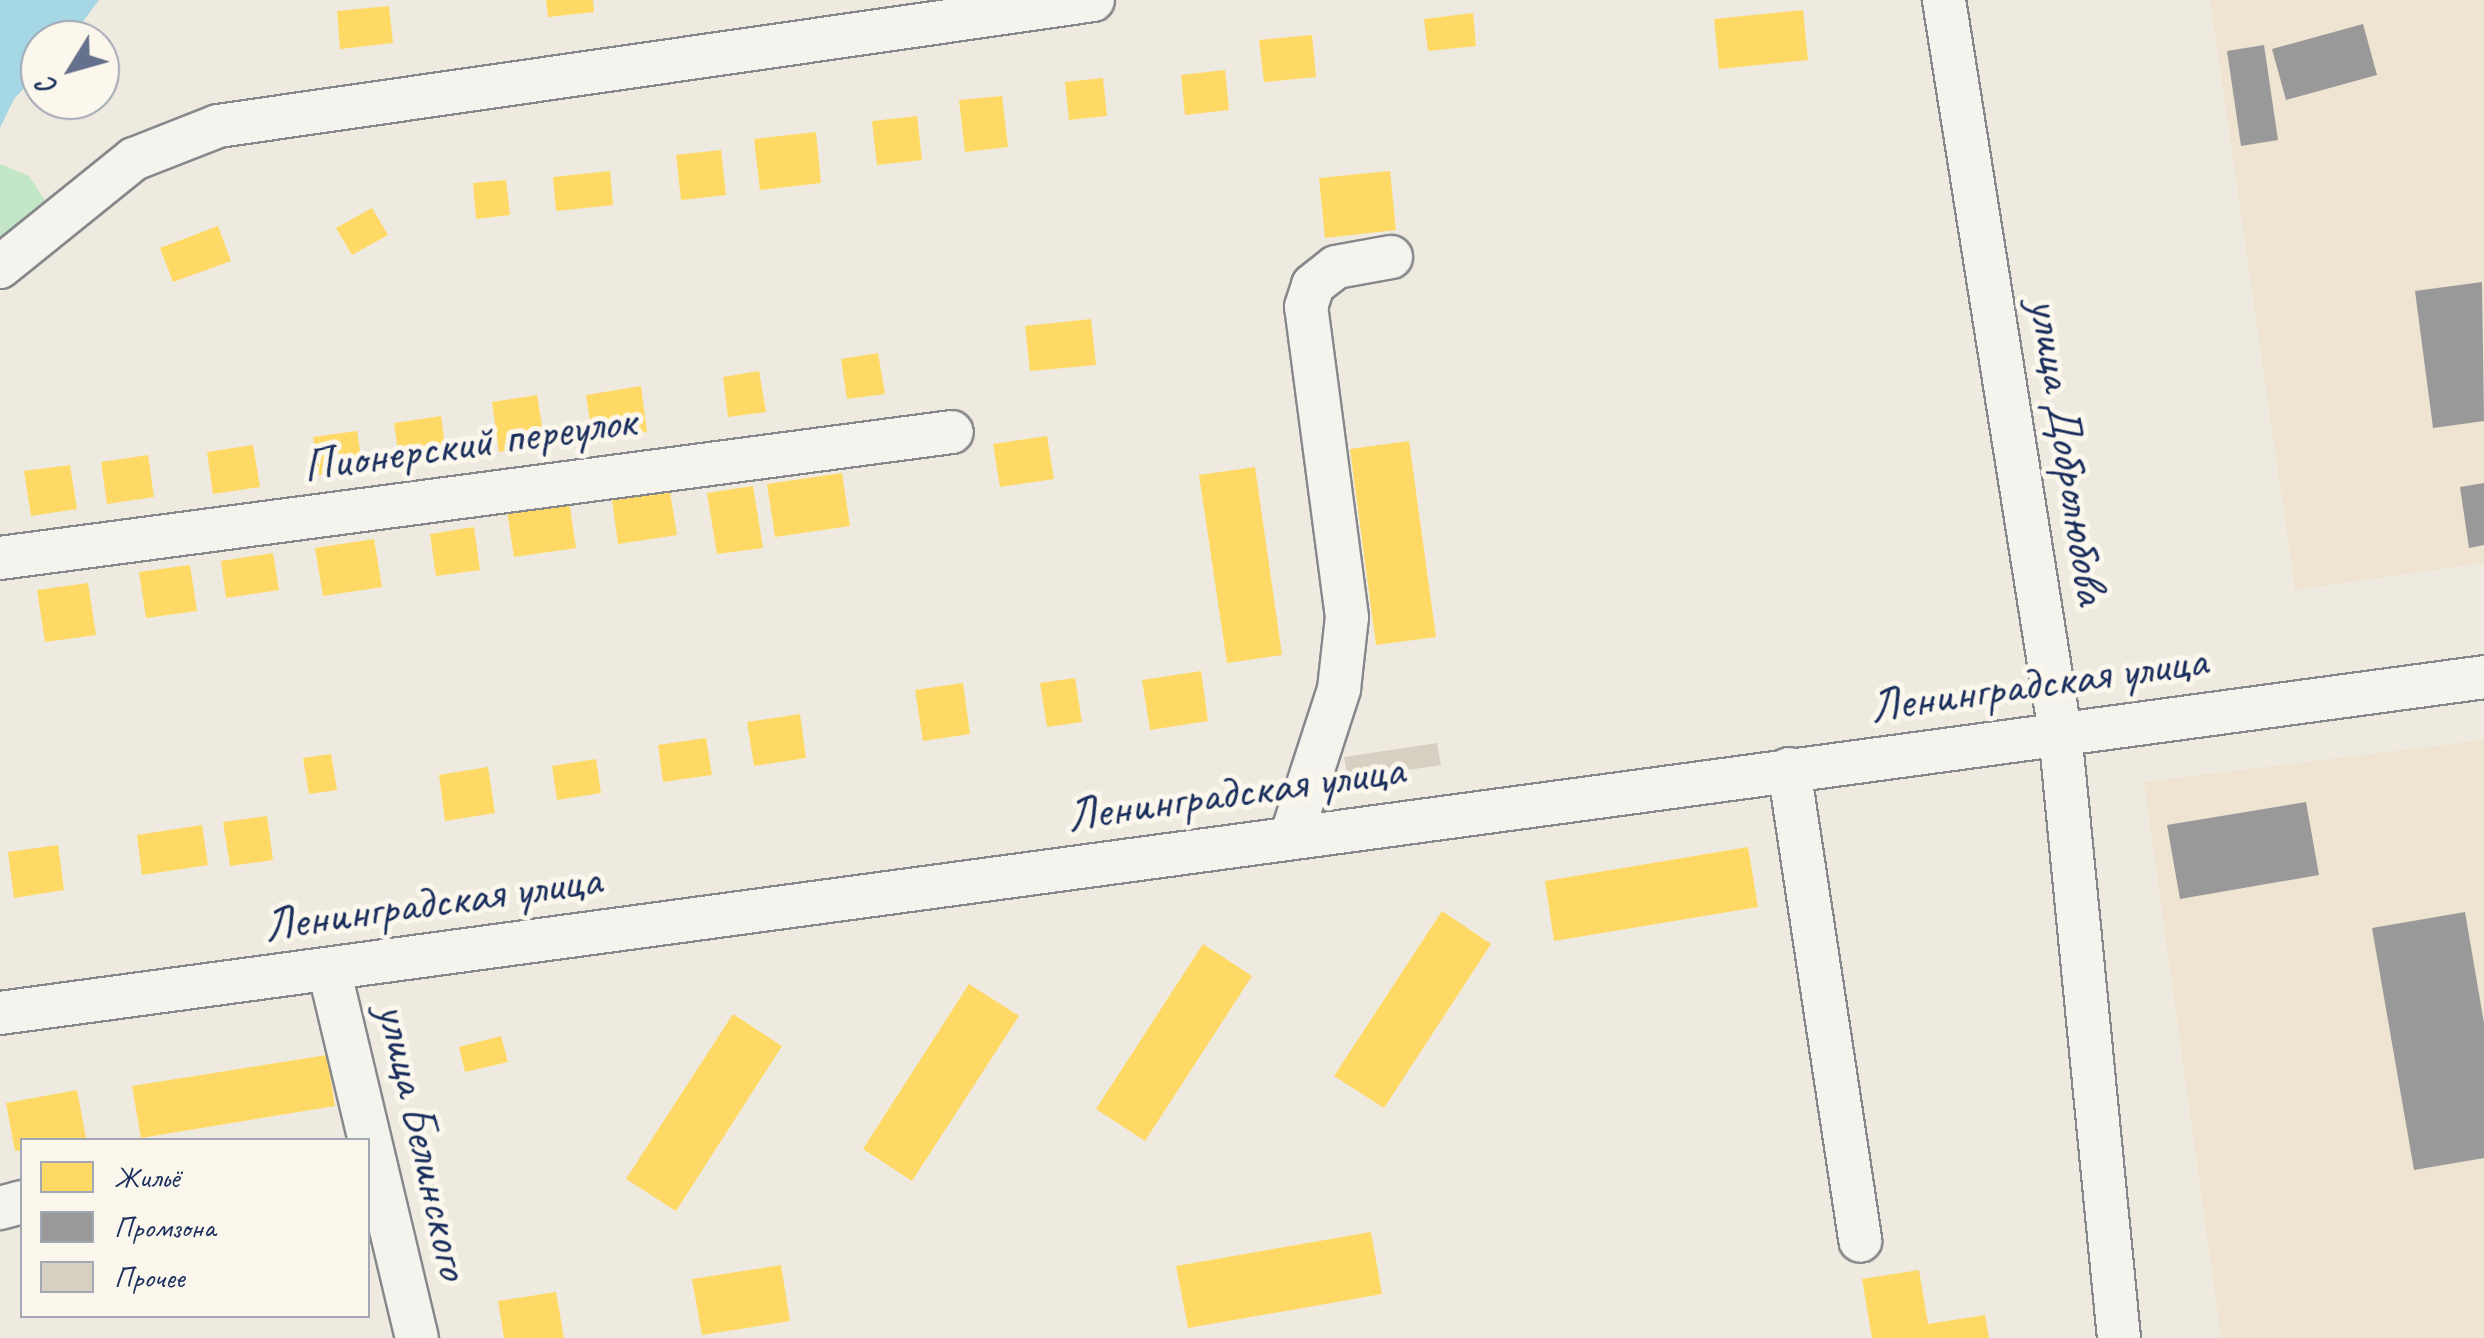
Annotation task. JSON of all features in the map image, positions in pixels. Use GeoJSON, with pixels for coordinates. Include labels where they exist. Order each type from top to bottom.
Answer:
{"type":"FeatureCollection","features":[{"type":"Feature","properties":{"kind":"street"},"geometry":{"type":"LineString","coordinates":[[0,267],[134,158],[218,126],[1094,0]]}},
{"type":"Feature","properties":{"kind":"street","name":"улица Добролюбова"},"geometry":{"type":"LineString","coordinates":[[1944,0],[2060,732],[2118,1338]]}},
{"type":"Feature","properties":{"kind":"street"},"geometry":{"type":"LineString","coordinates":[[1291,837],[1339,689],[1347,618],[1306,307],[1313,284],[1336,267],[1391,257]]}},
{"type":"Feature","properties":{"kind":"street","name":"Пионерский переулок"},"geometry":{"type":"LineString","coordinates":[[0,558],[952,432]]}},
{"type":"Feature","properties":{"kind":"street","name":"Ленинградская улица"},"geometry":{"type":"LineString","coordinates":[[0,1014],[2484,677]]}},
{"type":"Feature","properties":{"kind":"street"},"geometry":{"type":"LineString","coordinates":[[1790,769],[1860,1241]]}},
{"type":"Feature","properties":{"kind":"street","name":"улица Белинского"},"geometry":{"type":"LineString","coordinates":[[329,968],[364,1138]]}},
{"type":"Feature","properties":{"kind":"street","name":"улица Белинского"},"geometry":{"type":"LineString","coordinates":[[374,1189],[417,1338]]}},
{"type":"Feature","properties":{"kind":"shaded area"},"geometry":{"type":"Polygon","coordinates":[[[2210,0],[2484,0],[2484,563],[2295,590],[2210,0]]]}},
{"type":"Feature","properties":{"kind":"shaded area"},"geometry":{"type":"Polygon","coordinates":[[[2484,740],[2484,1338],[2221,1338],[2144,782],[2484,740]]]}},
{"type":"Feature","properties":{"kind":"green space"},"geometry":{"type":"Polygon","coordinates":[[[0,164],[29,176],[46,202],[0,237],[0,164]]]}},
{"type":"Feature","properties":{"kind":"water"},"geometry":{"type":"Polygon","coordinates":[[[0,0],[99,0],[84,20],[20,20],[20,93],[0,128],[0,0]]]}},
{"type":"Feature","properties":{"kind":"building: Жильё"},"geometry":{"type":"Polygon","coordinates":[[[546,0],[593,0],[594,12],[548,17],[546,0]]]}},
{"type":"Feature","properties":{"kind":"building: Жильё"},"geometry":{"type":"Polygon","coordinates":[[[389,6],[393,43],[340,49],[337,11],[389,6]]]}},
{"type":"Feature","properties":{"kind":"building: Жильё"},"geometry":{"type":"Polygon","coordinates":[[[1803,10],[1808,60],[1719,69],[1714,19],[1803,10]]]}},
{"type":"Feature","properties":{"kind":"building: Жильё"},"geometry":{"type":"Polygon","coordinates":[[[1473,13],[1476,46],[1428,51],[1424,19],[1473,13]]]}},
{"type":"Feature","properties":{"kind":"building: Жильё"},"geometry":{"type":"Polygon","coordinates":[[[1312,35],[1316,77],[1264,82],[1259,40],[1312,35]]]}},
{"type":"Feature","properties":{"kind":"building: Жильё"},"geometry":{"type":"Polygon","coordinates":[[[1225,70],[1229,110],[1185,115],[1181,75],[1225,70]]]}},
{"type":"Feature","properties":{"kind":"building: Жильё"},"geometry":{"type":"Polygon","coordinates":[[[1103,78],[1107,116],[1069,120],[1065,82],[1103,78]]]}},
{"type":"Feature","properties":{"kind":"building: Жильё"},"geometry":{"type":"Polygon","coordinates":[[[1002,96],[1008,147],[965,152],[959,100],[1002,96]]]}},
{"type":"Feature","properties":{"kind":"building: Жильё"},"geometry":{"type":"Polygon","coordinates":[[[917,116],[922,160],[877,165],[872,121],[917,116]]]}},
{"type":"Feature","properties":{"kind":"building: Жильё"},"geometry":{"type":"Polygon","coordinates":[[[816,132],[821,183],[760,190],[754,139],[816,132]]]}},
{"type":"Feature","properties":{"kind":"building: Жильё"},"geometry":{"type":"Polygon","coordinates":[[[721,150],[726,195],[681,200],[676,155],[721,150]]]}},
{"type":"Feature","properties":{"kind":"building: Жильё"},"geometry":{"type":"Polygon","coordinates":[[[610,171],[613,205],[556,211],[553,177],[610,171]]]}},
{"type":"Feature","properties":{"kind":"building: Жильё"},"geometry":{"type":"Polygon","coordinates":[[[1390,171],[1396,230],[1325,238],[1319,178],[1390,171]]]}},
{"type":"Feature","properties":{"kind":"building: Жильё"},"geometry":{"type":"Polygon","coordinates":[[[506,180],[510,215],[476,219],[473,183],[506,180]]]}},
{"type":"Feature","properties":{"kind":"building: Жильё"},"geometry":{"type":"Polygon","coordinates":[[[372,208],[388,235],[352,255],[336,228],[372,208]]]}},
{"type":"Feature","properties":{"kind":"building: Жильё"},"geometry":{"type":"Polygon","coordinates":[[[218,226],[231,261],[173,282],[160,248],[218,226]]]}},
{"type":"Feature","properties":{"kind":"building: Жильё"},"geometry":{"type":"Polygon","coordinates":[[[1091,319],[1096,365],[1030,371],[1025,326],[1091,319]]]}},
{"type":"Feature","properties":{"kind":"building: Жильё"},"geometry":{"type":"Polygon","coordinates":[[[878,353],[885,394],[847,399],[841,359],[878,353]]]}},
{"type":"Feature","properties":{"kind":"building: Жильё"},"geometry":{"type":"Polygon","coordinates":[[[759,371],[766,412],[728,417],[723,377],[759,371]]]}},
{"type":"Feature","properties":{"kind":"building: Жильё"},"geometry":{"type":"Polygon","coordinates":[[[641,386],[647,432],[593,440],[586,395],[641,386]]]}},
{"type":"Feature","properties":{"kind":"building: Жильё"},"geometry":{"type":"Polygon","coordinates":[[[537,395],[545,445],[499,452],[492,402],[537,395]]]}},
{"type":"Feature","properties":{"kind":"building: Жильё"},"geometry":{"type":"Polygon","coordinates":[[[441,416],[447,459],[400,465],[394,423],[441,416]]]}},
{"type":"Feature","properties":{"kind":"building: Жильё"},"geometry":{"type":"Polygon","coordinates":[[[357,431],[363,469],[319,475],[313,437],[357,431]]]}},
{"type":"Feature","properties":{"kind":"building: Жильё"},"geometry":{"type":"Polygon","coordinates":[[[1047,436],[1054,479],[1000,487],[993,444],[1047,436]]]}},
{"type":"Feature","properties":{"kind":"building: Жильё"},"geometry":{"type":"Polygon","coordinates":[[[1409,441],[1436,637],[1376,645],[1350,449],[1409,441]]]}},
{"type":"Feature","properties":{"kind":"building: Жильё"},"geometry":{"type":"Polygon","coordinates":[[[253,445],[260,487],[213,494],[207,452],[253,445]]]}},
{"type":"Feature","properties":{"kind":"building: Жильё"},"geometry":{"type":"Polygon","coordinates":[[[148,455],[154,497],[107,504],[101,462],[148,455]]]}},
{"type":"Feature","properties":{"kind":"building: Жильё"},"geometry":{"type":"Polygon","coordinates":[[[70,465],[77,509],[31,516],[24,471],[70,465]]]}},
{"type":"Feature","properties":{"kind":"building: Жильё"},"geometry":{"type":"Polygon","coordinates":[[[1255,467],[1282,655],[1227,663],[1199,475],[1255,467]]]}},
{"type":"Feature","properties":{"kind":"building: Жильё"},"geometry":{"type":"Polygon","coordinates":[[[842,473],[850,526],[775,537],[767,484],[842,473]]]}},
{"type":"Feature","properties":{"kind":"building: Жильё"},"geometry":{"type":"Polygon","coordinates":[[[753,486],[763,548],[717,554],[707,493],[753,486]]]}},
{"type":"Feature","properties":{"kind":"building: Жильё"},"geometry":{"type":"Polygon","coordinates":[[[670,492],[677,535],[618,544],[612,500],[670,492]]]}},
{"type":"Feature","properties":{"kind":"building: Жильё"},"geometry":{"type":"Polygon","coordinates":[[[569,501],[576,548],[514,557],[507,511],[569,501]]]}},
{"type":"Feature","properties":{"kind":"building: Жильё"},"geometry":{"type":"Polygon","coordinates":[[[474,527],[480,570],[436,576],[430,534],[474,527]]]}},
{"type":"Feature","properties":{"kind":"building: Жильё"},"geometry":{"type":"Polygon","coordinates":[[[374,539],[382,587],[323,596],[315,548],[374,539]]]}},
{"type":"Feature","properties":{"kind":"building: Жильё"},"geometry":{"type":"Polygon","coordinates":[[[273,553],[279,590],[226,598],[221,561],[273,553]]]}},
{"type":"Feature","properties":{"kind":"building: Жильё"},"geometry":{"type":"Polygon","coordinates":[[[190,565],[197,611],[146,618],[139,572],[190,565]]]}},
{"type":"Feature","properties":{"kind":"building: Жильё"},"geometry":{"type":"Polygon","coordinates":[[[88,583],[96,635],[45,642],[37,590],[88,583]]]}},
{"type":"Feature","properties":{"kind":"building: Жильё"},"geometry":{"type":"Polygon","coordinates":[[[1201,671],[1208,721],[1150,730],[1142,680],[1201,671]]]}},
{"type":"Feature","properties":{"kind":"building: Жильё"},"geometry":{"type":"Polygon","coordinates":[[[1075,678],[1082,722],[1047,727],[1040,683],[1075,678]]]}},
{"type":"Feature","properties":{"kind":"building: Жильё"},"geometry":{"type":"Polygon","coordinates":[[[963,683],[970,734],[923,741],[915,690],[963,683]]]}},
{"type":"Feature","properties":{"kind":"building: Жильё"},"geometry":{"type":"Polygon","coordinates":[[[800,714],[806,758],[754,766],[747,722],[800,714]]]}},
{"type":"Feature","properties":{"kind":"building: Жильё"},"geometry":{"type":"Polygon","coordinates":[[[706,738],[712,775],[663,782],[658,745],[706,738]]]}},
{"type":"Feature","properties":{"kind":"building: Жильё"},"geometry":{"type":"Polygon","coordinates":[[[331,754],[337,790],[309,794],[303,758],[331,754]]]}},
{"type":"Feature","properties":{"kind":"building: Жильё"},"geometry":{"type":"Polygon","coordinates":[[[596,759],[601,793],[557,800],[552,766],[596,759]]]}},
{"type":"Feature","properties":{"kind":"building: Жильё"},"geometry":{"type":"Polygon","coordinates":[[[488,767],[495,813],[445,821],[439,775],[488,767]]]}},
{"type":"Feature","properties":{"kind":"building: Жильё"},"geometry":{"type":"Polygon","coordinates":[[[267,816],[273,860],[230,866],[223,822],[267,816]]]}},
{"type":"Feature","properties":{"kind":"building: Жильё"},"geometry":{"type":"Polygon","coordinates":[[[202,825],[208,865],[142,875],[137,835],[202,825]]]}},
{"type":"Feature","properties":{"kind":"building: Жильё"},"geometry":{"type":"Polygon","coordinates":[[[58,845],[64,890],[14,898],[8,852],[58,845]]]}},
{"type":"Feature","properties":{"kind":"building: Жильё"},"geometry":{"type":"Polygon","coordinates":[[[1748,847],[1758,907],[1554,941],[1545,881],[1748,847]]]}},
{"type":"Feature","properties":{"kind":"building: Жильё"},"geometry":{"type":"Polygon","coordinates":[[[1442,911],[1491,944],[1384,1108],[1334,1076],[1442,911]]]}},
{"type":"Feature","properties":{"kind":"building: Жильё"},"geometry":{"type":"Polygon","coordinates":[[[1203,944],[1252,976],[1145,1141],[1096,1109],[1203,944]]]}},
{"type":"Feature","properties":{"kind":"building: Жильё"},"geometry":{"type":"Polygon","coordinates":[[[969,984],[1019,1016],[912,1181],[863,1149],[969,984]]]}},
{"type":"Feature","properties":{"kind":"building: Жильё"},"geometry":{"type":"Polygon","coordinates":[[[733,1014],[782,1046],[676,1211],[626,1179],[733,1014]]]}},
{"type":"Feature","properties":{"kind":"building: Жильё"},"geometry":{"type":"Polygon","coordinates":[[[501,1036],[508,1062],[465,1072],[459,1047],[501,1036]]]}},
{"type":"Feature","properties":{"kind":"building: Жильё"},"geometry":{"type":"Polygon","coordinates":[[[327,1055],[335,1106],[141,1138],[132,1086],[327,1055]]]}},
{"type":"Feature","properties":{"kind":"building: Жильё"},"geometry":{"type":"Polygon","coordinates":[[[77,1090],[86,1138],[20,1138],[20,1150],[15,1151],[6,1103],[77,1090]]]}},
{"type":"Feature","properties":{"kind":"building: Жильё"},"geometry":{"type":"Polygon","coordinates":[[[1371,1232],[1382,1294],[1188,1328],[1176,1266],[1371,1232]]]}},
{"type":"Feature","properties":{"kind":"building: Жильё"},"geometry":{"type":"Polygon","coordinates":[[[781,1265],[790,1321],[702,1335],[692,1279],[781,1265]]]}},
{"type":"Feature","properties":{"kind":"building: Жильё"},"geometry":{"type":"Polygon","coordinates":[[[1919,1270],[1928,1324],[1985,1315],[1989,1338],[1872,1338],[1862,1279],[1919,1270]]]}},
{"type":"Feature","properties":{"kind":"building: Жильё"},"geometry":{"type":"Polygon","coordinates":[[[556,1292],[564,1338],[504,1338],[498,1301],[556,1292]]]}},
{"type":"Feature","properties":{"kind":"building: Промзона"},"geometry":{"type":"Polygon","coordinates":[[[2363,24],[2377,75],[2286,100],[2272,49],[2363,24]]]}},
{"type":"Feature","properties":{"kind":"building: Промзона"},"geometry":{"type":"Polygon","coordinates":[[[2264,45],[2278,140],[2241,146],[2227,51],[2264,45]]]}},
{"type":"Feature","properties":{"kind":"building: Промзона"},"geometry":{"type":"Polygon","coordinates":[[[2482,282],[2484,421],[2433,428],[2415,291],[2482,282]]]}},
{"type":"Feature","properties":{"kind":"building: Промзона"},"geometry":{"type":"Polygon","coordinates":[[[2484,483],[2484,545],[2469,548],[2460,487],[2484,483]]]}},
{"type":"Feature","properties":{"kind":"building: Промзона"},"geometry":{"type":"Polygon","coordinates":[[[2306,802],[2319,875],[2180,899],[2167,825],[2306,802]]]}},
{"type":"Feature","properties":{"kind":"building: Промзона"},"geometry":{"type":"Polygon","coordinates":[[[2465,912],[2484,1023],[2484,1158],[2414,1170],[2372,928],[2465,912]]]}},
{"type":"Feature","properties":{"kind":"building: Прочее"},"geometry":{"type":"Polygon","coordinates":[[[1437,743],[1441,765],[1348,779],[1344,757],[1437,743]]]}}]}
